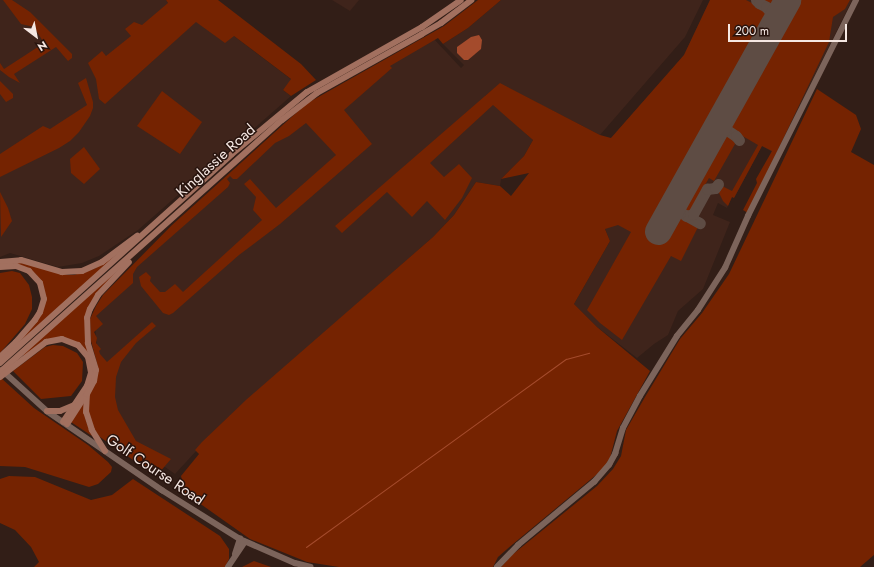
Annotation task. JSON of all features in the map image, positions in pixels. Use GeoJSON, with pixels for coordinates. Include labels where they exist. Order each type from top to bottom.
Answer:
{"type":"FeatureCollection","features":[{"type":"Feature","properties":{"kind":"main road","name":"Kinglassie Road"},"geometry":{"type":"LineString","coordinates":[[0,363],[249,140],[306,92],[422,27],[461,0]]}},
{"type":"Feature","properties":{"kind":"main road","name":"Kinglassie Road"},"geometry":{"type":"LineString","coordinates":[[0,370],[304,102],[330,85],[442,23],[471,0]]}},
{"type":"Feature","properties":{"kind":"main road"},"geometry":{"type":"LineString","coordinates":[[0,262],[21,260],[62,272],[82,272],[102,262],[168,213]]}},
{"type":"Feature","properties":{"kind":"main road"},"geometry":{"type":"LineString","coordinates":[[65,423],[87,394],[94,381],[96,370],[87,335],[87,318],[90,309],[98,295],[156,233]]}},
{"type":"Feature","properties":{"kind":"main road"},"geometry":{"type":"LineString","coordinates":[[0,267],[16,266],[29,271],[38,280],[44,299],[40,312],[35,320],[16,342],[0,357]]}},
{"type":"Feature","properties":{"kind":"main road"},"geometry":{"type":"LineString","coordinates":[[0,377],[46,342],[56,339],[72,342],[85,352],[90,363],[91,373],[87,386],[74,405],[65,423]]}},
{"type":"Feature","properties":{"kind":"main road"},"geometry":{"type":"LineString","coordinates":[[87,394],[86,412],[89,424],[105,451]]}},
{"type":"Feature","properties":{"kind":"main road"},"geometry":{"type":"LineString","coordinates":[[47,411],[60,411],[74,405]]}},
{"type":"Feature","properties":{"kind":"street"},"geometry":{"type":"LineString","coordinates":[[497,567],[518,545],[594,482],[609,465],[615,454],[622,428],[640,396],[676,336],[698,310],[725,268],[748,216],[856,0]]}},
{"type":"Feature","properties":{"kind":"street","name":"Golf Course Road"},"geometry":{"type":"LineString","coordinates":[[0,370],[47,411],[162,490],[243,540],[295,563],[311,567]]}},
{"type":"Feature","properties":{"kind":"street"},"geometry":{"type":"LineString","coordinates":[[228,567],[243,540]]}},
{"type":"Feature","properties":{"kind":"shaded area"},"geometry":{"type":"Polygon","coordinates":[[[0,0],[166,0],[168,3],[234,36],[292,80],[283,90],[291,96],[138,230],[99,256],[82,263],[58,267],[10,253],[0,257],[0,0]]]}},
{"type":"Feature","properties":{"kind":"shaded area"},"geometry":{"type":"Polygon","coordinates":[[[3,0],[12,0],[30,12],[72,54],[72,58],[68,61],[56,47],[14,74],[20,83],[0,70],[0,63],[4,69],[44,43],[34,27],[21,24],[3,0]]]}},
{"type":"Feature","properties":{"kind":"shaded area"},"geometry":{"type":"Polygon","coordinates":[[[166,0],[218,0],[301,64],[316,80],[291,96],[283,90],[291,79],[234,36],[225,43],[196,22],[105,104],[99,99],[96,79],[88,63],[102,51],[106,56],[131,36],[125,29],[134,22],[142,25],[168,3],[166,0]]]}},
{"type":"Feature","properties":{"kind":"shaded area"},"geometry":{"type":"Polygon","coordinates":[[[332,0],[359,0],[350,11],[332,0]]]}},
{"type":"Feature","properties":{"kind":"shaded area"},"geometry":{"type":"Polygon","coordinates":[[[478,0],[501,0],[468,28],[443,44],[438,38],[390,66],[392,68],[344,110],[372,144],[280,224],[239,255],[173,313],[169,315],[163,313],[141,286],[139,277],[146,272],[151,277],[150,281],[160,292],[165,292],[175,284],[183,292],[262,220],[253,210],[256,197],[244,184],[250,179],[276,208],[336,155],[306,123],[289,136],[275,143],[237,179],[233,179],[230,176],[227,179],[230,183],[228,187],[137,267],[133,274],[133,283],[96,316],[103,324],[94,332],[97,338],[96,343],[101,349],[99,351],[100,354],[107,362],[152,322],[156,326],[136,343],[121,362],[116,377],[115,397],[118,410],[136,441],[171,459],[159,473],[146,469],[100,437],[89,424],[86,406],[98,367],[91,341],[90,319],[103,295],[172,225],[306,104],[444,26],[478,0]]]}},
{"type":"Feature","properties":{"kind":"shaded area"},"geometry":{"type":"Polygon","coordinates":[[[501,0],[703,0],[685,37],[600,135],[500,84],[485,96],[533,140],[524,156],[501,179],[500,186],[476,182],[454,215],[433,237],[222,423],[175,474],[125,439],[99,368],[94,316],[121,281],[244,161],[319,102],[434,39],[461,68],[464,65],[443,44],[468,28],[501,0]]]}},
{"type":"Feature","properties":{"kind":"shaded area"},"geometry":{"type":"Polygon","coordinates":[[[710,0],[852,0],[776,154],[762,146],[727,208],[718,203],[713,215],[730,222],[703,289],[678,311],[668,335],[637,358],[597,327],[574,304],[610,241],[605,229],[611,138],[684,55],[710,0]]]}},
{"type":"Feature","properties":{"kind":"shaded area"},"geometry":{"type":"Polygon","coordinates":[[[710,0],[746,0],[764,9],[767,12],[768,20],[662,211],[658,211],[649,226],[662,233],[670,218],[677,214],[699,225],[681,261],[671,256],[622,340],[600,323],[587,310],[631,232],[618,225],[605,229],[610,241],[574,304],[597,327],[650,371],[617,431],[610,458],[602,470],[498,557],[493,567],[339,567],[307,562],[250,539],[185,493],[181,476],[199,454],[195,450],[202,442],[247,399],[433,237],[454,215],[476,182],[500,186],[511,196],[529,173],[501,179],[524,156],[533,140],[493,105],[430,163],[444,177],[459,164],[472,178],[462,198],[445,220],[427,201],[412,217],[387,192],[342,233],[335,226],[500,83],[600,135],[611,138],[684,55],[710,0]]]}},
{"type":"Feature","properties":{"kind":"shaded area"},"geometry":{"type":"Polygon","coordinates":[[[759,0],[779,0],[772,6],[759,0]]]}},
{"type":"Feature","properties":{"kind":"shaded area"},"geometry":{"type":"Polygon","coordinates":[[[792,0],[850,0],[845,9],[833,17],[829,42],[748,213],[743,210],[757,183],[756,179],[772,151],[762,146],[734,198],[732,197],[728,206],[723,201],[717,189],[720,185],[732,191],[758,145],[727,127],[725,119],[792,0]]]}},
{"type":"Feature","properties":{"kind":"shaded area"},"geometry":{"type":"Polygon","coordinates":[[[479,35],[482,40],[481,49],[468,60],[464,60],[457,53],[457,47],[471,37],[479,35]]]}},
{"type":"Feature","properties":{"kind":"shaded area"},"geometry":{"type":"Polygon","coordinates":[[[86,78],[93,102],[93,108],[90,116],[79,132],[70,141],[59,148],[0,177],[0,154],[43,126],[50,129],[87,105],[78,83],[86,78]]]}},
{"type":"Feature","properties":{"kind":"shaded area"},"geometry":{"type":"Polygon","coordinates":[[[0,81],[13,94],[13,98],[6,102],[0,94],[0,81]]]}},
{"type":"Feature","properties":{"kind":"shaded area"},"geometry":{"type":"Polygon","coordinates":[[[817,89],[856,115],[861,129],[851,152],[874,165],[874,555],[860,567],[501,567],[512,555],[597,486],[613,469],[621,456],[626,430],[645,397],[680,339],[702,313],[729,274],[817,89]]]}},
{"type":"Feature","properties":{"kind":"shaded area"},"geometry":{"type":"Polygon","coordinates":[[[162,91],[202,122],[180,154],[137,126],[162,91]]]}},
{"type":"Feature","properties":{"kind":"shaded area"},"geometry":{"type":"Polygon","coordinates":[[[724,133],[733,138],[735,144],[714,181],[709,178],[690,211],[684,212],[681,209],[680,202],[715,137],[717,134],[724,133]]]}},
{"type":"Feature","properties":{"kind":"shaded area"},"geometry":{"type":"Polygon","coordinates":[[[84,147],[100,169],[84,184],[71,173],[70,159],[84,147]]]}},
{"type":"Feature","properties":{"kind":"shaded area"},"geometry":{"type":"Polygon","coordinates":[[[0,192],[8,208],[12,221],[1,237],[0,192]]]}},
{"type":"Feature","properties":{"kind":"shaded area"},"geometry":{"type":"Polygon","coordinates":[[[120,253],[23,339],[22,338],[44,306],[36,274],[0,264],[19,262],[68,275],[74,275],[94,269],[120,253]]]}},
{"type":"Feature","properties":{"kind":"shaded area"},"geometry":{"type":"Polygon","coordinates":[[[12,271],[20,273],[29,285],[32,297],[32,309],[25,324],[0,353],[0,273],[12,271]]]}},
{"type":"Feature","properties":{"kind":"shaded area"},"geometry":{"type":"Polygon","coordinates":[[[113,273],[115,275],[103,287],[85,326],[85,338],[92,360],[87,389],[90,356],[63,337],[24,356],[23,354],[113,273]]]}},
{"type":"Feature","properties":{"kind":"shaded area"},"geometry":{"type":"Polygon","coordinates":[[[53,345],[63,346],[77,353],[83,362],[82,381],[71,396],[41,399],[13,371],[45,347],[53,345]]]}},
{"type":"Feature","properties":{"kind":"shaded area"},"geometry":{"type":"Polygon","coordinates":[[[0,377],[34,408],[88,445],[108,462],[112,467],[111,472],[98,484],[89,487],[25,467],[0,466],[0,377]]]}},
{"type":"Feature","properties":{"kind":"shaded area"},"geometry":{"type":"Polygon","coordinates":[[[84,403],[86,421],[92,436],[71,422],[84,403]]]}},
{"type":"Feature","properties":{"kind":"shaded area"},"geometry":{"type":"Polygon","coordinates":[[[9,476],[35,477],[91,500],[112,495],[133,479],[220,536],[229,549],[229,559],[225,567],[34,567],[39,562],[31,547],[15,530],[0,523],[0,479],[9,476]]]}},
{"type":"Feature","properties":{"kind":"shaded area"},"geometry":{"type":"Polygon","coordinates":[[[254,561],[271,567],[242,567],[254,561]]]}},
{"type":"Feature","properties":{"kind":"waterway"},"geometry":{"type":"LineString","coordinates":[[306,547],[566,359],[589,353]]}},
{"type":"Feature","properties":{"kind":"taxiway"},"geometry":{"type":"LineString","coordinates":[[756,0],[771,9],[783,8]]}},
{"type":"Feature","properties":{"kind":"taxiway"},"geometry":{"type":"LineString","coordinates":[[766,7],[773,15],[774,23]]}},
{"type":"Feature","properties":{"kind":"taxiway"},"geometry":{"type":"LineString","coordinates":[[723,116],[724,128],[736,136],[739,140]]}},
{"type":"Feature","properties":{"kind":"taxiway"},"geometry":{"type":"LineString","coordinates":[[712,135],[719,131],[726,130]]}},
{"type":"Feature","properties":{"kind":"taxiway"},"geometry":{"type":"LineString","coordinates":[[686,216],[693,214],[707,189],[715,188],[718,184]]}},
{"type":"Feature","properties":{"kind":"taxiway"},"geometry":{"type":"LineString","coordinates":[[677,197],[675,204],[678,211],[700,223]]}},
{"type":"Feature","properties":{"kind":"taxiway"},"geometry":{"type":"LineString","coordinates":[[666,217],[673,212],[680,213]]}},
{"type":"Feature","properties":{"kind":"runway"},"geometry":{"type":"LineString","coordinates":[[658,231],[787,0]]}}]}
